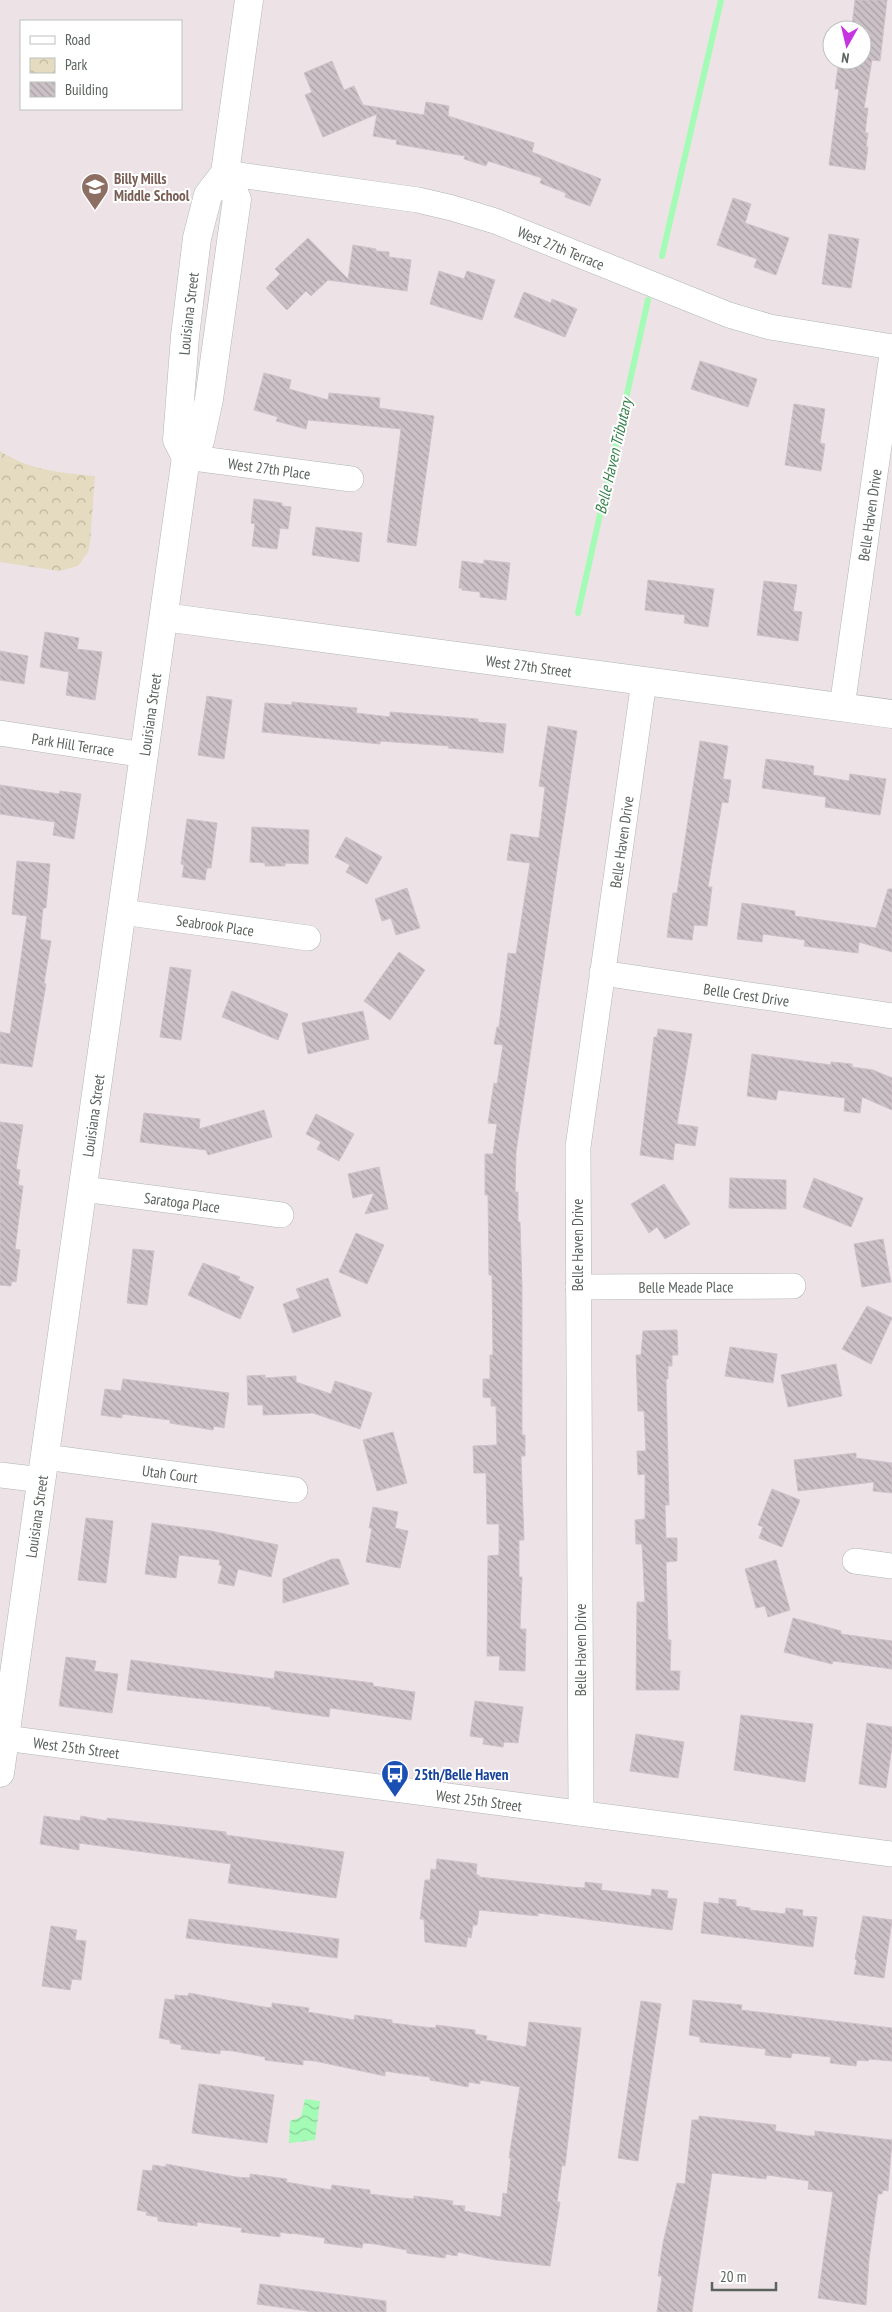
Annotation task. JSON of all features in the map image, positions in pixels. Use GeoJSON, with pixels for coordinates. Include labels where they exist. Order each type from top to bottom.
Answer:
{"type":"FeatureCollection","features":[{"type":"Feature","properties":{"kind":"main road","name":"Louisiana Street"},"geometry":{"type":"LineString","coordinates":[[0,1773],[186,457],[176,440],[185,336],[197,238],[208,195],[225,173],[249,0]]}},
{"type":"Feature","properties":{"kind":"main road","name":"West 27th Street"},"geometry":{"type":"LineString","coordinates":[[164,617],[892,714]]}},
{"type":"Feature","properties":{"kind":"street","name":"West 27th Terrace"},"geometry":{"type":"LineString","coordinates":[[225,173],[418,200],[452,208],[495,221],[729,315],[770,327],[892,347]]}},
{"type":"Feature","properties":{"kind":"street","name":"Belle Haven Drive"},"geometry":{"type":"LineString","coordinates":[[842,707],[892,354]]}},
{"type":"Feature","properties":{"kind":"street","name":"West 27th Place"},"geometry":{"type":"LineString","coordinates":[[186,457],[351,479]]}},
{"type":"Feature","properties":{"kind":"street","name":"Belle Haven Drive"},"geometry":{"type":"LineString","coordinates":[[580,1813],[578,1147],[644,681]]}},
{"type":"Feature","properties":{"kind":"street","name":"Park Hill Terrace"},"geometry":{"type":"LineString","coordinates":[[0,734],[145,755]]}},
{"type":"Feature","properties":{"kind":"street","name":"Seabrook Place"},"geometry":{"type":"LineString","coordinates":[[122,912],[308,938]]}},
{"type":"Feature","properties":{"kind":"street","name":"Belle Crest Drive"},"geometry":{"type":"LineString","coordinates":[[602,974],[892,1016]]}},
{"type":"Feature","properties":{"kind":"street","name":"Saratoga Place"},"geometry":{"type":"LineString","coordinates":[[83,1190],[281,1215]]}},
{"type":"Feature","properties":{"kind":"street","name":"Belle Meade Place"},"geometry":{"type":"LineString","coordinates":[[578,1287],[793,1286]]}},
{"type":"Feature","properties":{"kind":"street","name":"Utah Court"},"geometry":{"type":"LineString","coordinates":[[0,1475],[44,1468],[295,1490]]}},
{"type":"Feature","properties":{"kind":"street"},"geometry":{"type":"LineString","coordinates":[[855,1561],[892,1566]]}},
{"type":"Feature","properties":{"kind":"street","name":"West 25th Street"},"geometry":{"type":"LineString","coordinates":[[5,1738],[892,1854]]}},
{"type":"Feature","properties":{"kind":"green space"},"geometry":{"type":"Polygon","coordinates":[[[0,451],[22,462],[46,470],[95,476],[90,543],[88,552],[78,566],[59,571],[0,562],[0,451]]]}},
{"type":"Feature","properties":{"kind":"water"},"geometry":{"type":"Polygon","coordinates":[[[305,2099],[320,2101],[315,2140],[289,2143],[290,2121],[301,2117],[305,2099]]]}},
{"type":"Feature","properties":{"kind":"building"},"geometry":{"type":"Polygon","coordinates":[[[855,0],[887,0],[880,61],[872,60],[872,20],[853,20],[855,0]]]}},
{"type":"Feature","properties":{"kind":"building"},"geometry":{"type":"Polygon","coordinates":[[[332,61],[344,90],[354,86],[363,105],[424,115],[426,102],[449,106],[448,116],[534,143],[532,152],[601,179],[590,206],[565,197],[566,193],[540,183],[542,178],[488,161],[486,166],[464,159],[465,156],[396,144],[397,140],[373,136],[377,114],[323,137],[305,95],[312,92],[304,73],[332,61]]]}},
{"type":"Feature","properties":{"kind":"building"},"geometry":{"type":"Polygon","coordinates":[[[838,70],[870,70],[864,108],[868,108],[865,133],[868,133],[866,147],[868,147],[865,170],[829,165],[839,89],[835,89],[838,70]]]}},
{"type":"Feature","properties":{"kind":"building"},"geometry":{"type":"Polygon","coordinates":[[[733,198],[751,204],[745,223],[789,238],[776,275],[754,267],[757,259],[717,245],[733,198]]]}},
{"type":"Feature","properties":{"kind":"building"},"geometry":{"type":"Polygon","coordinates":[[[829,234],[859,239],[851,288],[822,284],[829,234]]]}},
{"type":"Feature","properties":{"kind":"building"},"geometry":{"type":"Polygon","coordinates":[[[308,238],[348,279],[353,245],[389,252],[389,257],[411,260],[407,291],[328,280],[311,296],[306,291],[287,310],[266,288],[280,274],[275,269],[308,238]]]}},
{"type":"Feature","properties":{"kind":"building"},"geometry":{"type":"Polygon","coordinates":[[[439,271],[464,279],[467,271],[495,280],[482,320],[430,304],[439,271]]]}},
{"type":"Feature","properties":{"kind":"building"},"geometry":{"type":"Polygon","coordinates":[[[524,292],[551,303],[552,299],[577,309],[565,337],[514,317],[524,292]]]}},
{"type":"Feature","properties":{"kind":"building"},"geometry":{"type":"Polygon","coordinates":[[[700,361],[757,379],[748,407],[691,389],[700,361]]]}},
{"type":"Feature","properties":{"kind":"building"},"geometry":{"type":"Polygon","coordinates":[[[264,373],[291,380],[289,389],[328,400],[329,393],[380,398],[379,408],[434,416],[416,546],[387,542],[401,429],[308,420],[306,429],[276,421],[278,417],[254,410],[264,373]]]}},
{"type":"Feature","properties":{"kind":"building"},"geometry":{"type":"Polygon","coordinates":[[[794,404],[825,409],[820,443],[825,444],[821,471],[785,465],[794,404]]]}},
{"type":"Feature","properties":{"kind":"building"},"geometry":{"type":"Polygon","coordinates":[[[254,499],[282,503],[282,506],[291,507],[288,529],[280,528],[277,549],[252,546],[255,524],[251,523],[254,499]]]}},
{"type":"Feature","properties":{"kind":"building"},"geometry":{"type":"Polygon","coordinates":[[[316,527],[362,533],[359,562],[312,555],[316,527]]]}},
{"type":"Feature","properties":{"kind":"building"},"geometry":{"type":"Polygon","coordinates":[[[484,560],[510,563],[506,600],[480,597],[480,592],[459,588],[462,561],[484,564],[484,560]]]}},
{"type":"Feature","properties":{"kind":"building"},"geometry":{"type":"Polygon","coordinates":[[[648,580],[714,589],[708,627],[684,623],[685,615],[645,610],[648,580]]]}},
{"type":"Feature","properties":{"kind":"building"},"geometry":{"type":"Polygon","coordinates":[[[764,581],[797,585],[793,611],[802,612],[798,641],[757,635],[764,581]]]}},
{"type":"Feature","properties":{"kind":"building"},"geometry":{"type":"Polygon","coordinates":[[[45,632],[79,638],[77,649],[102,652],[95,700],[66,695],[69,672],[40,667],[45,632]]]}},
{"type":"Feature","properties":{"kind":"building"},"geometry":{"type":"Polygon","coordinates":[[[0,651],[28,656],[24,684],[0,680],[0,651]]]}},
{"type":"Feature","properties":{"kind":"building"},"geometry":{"type":"Polygon","coordinates":[[[207,696],[232,700],[224,759],[198,755],[207,696]]]}},
{"type":"Feature","properties":{"kind":"building"},"geometry":{"type":"Polygon","coordinates":[[[292,702],[357,708],[356,713],[390,717],[390,712],[478,719],[478,722],[506,724],[503,753],[448,748],[449,746],[380,741],[380,744],[262,732],[265,703],[292,705],[292,702]]]}},
{"type":"Feature","properties":{"kind":"building"},"geometry":{"type":"Polygon","coordinates":[[[548,726],[577,731],[516,1152],[515,1192],[518,1192],[522,1285],[522,1435],[525,1435],[525,1456],[521,1456],[524,1540],[519,1540],[519,1577],[522,1577],[520,1629],[526,1629],[525,1671],[499,1670],[500,1656],[487,1656],[488,1556],[499,1555],[499,1524],[487,1524],[486,1473],[474,1473],[473,1446],[497,1445],[496,1406],[491,1406],[491,1398],[483,1397],[483,1379],[490,1379],[490,1355],[493,1355],[492,1275],[489,1275],[488,1195],[485,1195],[485,1154],[493,1154],[497,1124],[488,1123],[494,1083],[497,1084],[503,1045],[494,1044],[497,1027],[499,1027],[508,953],[516,954],[530,863],[507,860],[511,834],[539,838],[545,787],[539,786],[548,726]]]}},
{"type":"Feature","properties":{"kind":"building"},"geometry":{"type":"Polygon","coordinates":[[[700,741],[728,746],[723,779],[731,780],[728,803],[722,802],[708,887],[712,887],[707,926],[694,925],[692,940],[667,937],[673,893],[677,893],[700,741]]]}},
{"type":"Feature","properties":{"kind":"building"},"geometry":{"type":"Polygon","coordinates":[[[766,759],[814,766],[813,775],[849,781],[850,774],[886,779],[880,815],[825,807],[826,797],[762,788],[766,759]]]}},
{"type":"Feature","properties":{"kind":"building"},"geometry":{"type":"Polygon","coordinates":[[[0,785],[59,794],[60,791],[81,794],[74,839],[53,835],[55,822],[0,814],[0,785]]]}},
{"type":"Feature","properties":{"kind":"building"},"geometry":{"type":"Polygon","coordinates":[[[187,819],[217,823],[211,868],[207,868],[205,880],[182,877],[184,865],[181,864],[187,819]]]}},
{"type":"Feature","properties":{"kind":"building"},"geometry":{"type":"Polygon","coordinates":[[[252,827],[309,830],[308,864],[285,863],[285,866],[265,866],[265,863],[250,862],[252,827]]]}},
{"type":"Feature","properties":{"kind":"building"},"geometry":{"type":"Polygon","coordinates":[[[346,837],[382,857],[367,884],[346,872],[350,865],[335,857],[346,837]]]}},
{"type":"Feature","properties":{"kind":"building"},"geometry":{"type":"Polygon","coordinates":[[[17,861],[50,864],[46,908],[43,908],[40,939],[51,941],[32,1067],[0,1063],[0,1032],[10,1034],[27,916],[12,914],[17,861]]]}},
{"type":"Feature","properties":{"kind":"building"},"geometry":{"type":"Polygon","coordinates":[[[407,888],[420,928],[396,935],[391,918],[382,921],[375,899],[407,888]]]}},
{"type":"Feature","properties":{"kind":"building"},"geometry":{"type":"Polygon","coordinates":[[[888,889],[892,889],[892,952],[859,942],[858,953],[804,946],[805,940],[763,934],[762,942],[737,939],[742,903],[795,911],[795,916],[876,928],[888,889]]]}},
{"type":"Feature","properties":{"kind":"building"},"geometry":{"type":"Polygon","coordinates":[[[399,952],[425,970],[390,1020],[364,1001],[399,952]]]}},
{"type":"Feature","properties":{"kind":"building"},"geometry":{"type":"Polygon","coordinates":[[[170,967],[191,970],[181,1040],[160,1037],[170,967]]]}},
{"type":"Feature","properties":{"kind":"building"},"geometry":{"type":"Polygon","coordinates":[[[232,991],[288,1014],[278,1040],[222,1017],[232,991]]]}},
{"type":"Feature","properties":{"kind":"building"},"geometry":{"type":"Polygon","coordinates":[[[363,1011],[369,1039],[308,1054],[302,1023],[363,1011]]]}},
{"type":"Feature","properties":{"kind":"building"},"geometry":{"type":"Polygon","coordinates":[[[658,1029],[692,1034],[677,1124],[698,1127],[695,1146],[675,1143],[673,1160],[640,1155],[654,1037],[657,1037],[658,1029]]]}},
{"type":"Feature","properties":{"kind":"building"},"geometry":{"type":"Polygon","coordinates":[[[752,1054],[831,1065],[831,1062],[852,1064],[852,1067],[873,1070],[892,1078],[892,1110],[862,1097],[860,1113],[844,1111],[845,1098],[778,1090],[776,1100],[747,1096],[752,1054]]]}},
{"type":"Feature","properties":{"kind":"building"},"geometry":{"type":"Polygon","coordinates":[[[264,1110],[272,1137],[208,1155],[206,1150],[140,1142],[144,1113],[200,1119],[199,1129],[264,1110]]]}},
{"type":"Feature","properties":{"kind":"building"},"geometry":{"type":"Polygon","coordinates":[[[316,1114],[354,1134],[339,1161],[317,1149],[321,1142],[306,1134],[316,1114]]]}},
{"type":"Feature","properties":{"kind":"building"},"geometry":{"type":"Polygon","coordinates":[[[0,1122],[23,1125],[16,1169],[20,1170],[18,1185],[23,1186],[15,1249],[20,1250],[16,1282],[12,1281],[11,1286],[0,1285],[0,1122]]]}},
{"type":"Feature","properties":{"kind":"building"},"geometry":{"type":"Polygon","coordinates":[[[379,1167],[388,1209],[365,1214],[374,1193],[353,1198],[348,1174],[379,1167]]]}},
{"type":"Feature","properties":{"kind":"building"},"geometry":{"type":"Polygon","coordinates":[[[730,1178],[786,1180],[786,1209],[729,1208],[730,1178]]]}},
{"type":"Feature","properties":{"kind":"building"},"geometry":{"type":"Polygon","coordinates":[[[814,1178],[863,1198],[851,1227],[803,1207],[814,1178]]]}},
{"type":"Feature","properties":{"kind":"building"},"geometry":{"type":"Polygon","coordinates":[[[664,1184],[690,1224],[665,1239],[657,1227],[649,1233],[631,1204],[664,1184]]]}},
{"type":"Feature","properties":{"kind":"building"},"geometry":{"type":"Polygon","coordinates":[[[356,1233],[384,1245],[367,1284],[339,1272],[356,1233]]]}},
{"type":"Feature","properties":{"kind":"building"},"geometry":{"type":"Polygon","coordinates":[[[883,1239],[891,1282],[862,1287],[854,1244],[883,1239]]]}},
{"type":"Feature","properties":{"kind":"building"},"geometry":{"type":"Polygon","coordinates":[[[133,1249],[154,1251],[147,1305],[127,1303],[133,1249]]]}},
{"type":"Feature","properties":{"kind":"building"},"geometry":{"type":"Polygon","coordinates":[[[203,1263],[240,1277],[238,1280],[254,1287],[240,1319],[188,1295],[203,1263]]]}},
{"type":"Feature","properties":{"kind":"building"},"geometry":{"type":"Polygon","coordinates":[[[328,1278],[341,1316],[293,1333],[283,1304],[300,1298],[296,1289],[328,1278]]]}},
{"type":"Feature","properties":{"kind":"building"},"geometry":{"type":"Polygon","coordinates":[[[867,1306],[892,1318],[871,1364],[842,1349],[867,1306]]]}},
{"type":"Feature","properties":{"kind":"building"},"geometry":{"type":"Polygon","coordinates":[[[677,1330],[678,1355],[672,1355],[672,1366],[668,1366],[668,1379],[666,1379],[669,1505],[665,1505],[666,1538],[677,1538],[677,1561],[666,1562],[668,1640],[671,1640],[670,1671],[680,1671],[679,1690],[636,1690],[637,1602],[645,1602],[642,1544],[636,1544],[635,1520],[645,1519],[645,1474],[638,1475],[637,1451],[646,1451],[644,1411],[638,1411],[636,1355],[641,1355],[643,1331],[677,1330]]]}},
{"type":"Feature","properties":{"kind":"building"},"geometry":{"type":"Polygon","coordinates":[[[730,1347],[777,1354],[773,1383],[725,1376],[730,1347]]]}},
{"type":"Feature","properties":{"kind":"building"},"geometry":{"type":"Polygon","coordinates":[[[836,1364],[842,1396],[788,1407],[781,1375],[836,1364]]]}},
{"type":"Feature","properties":{"kind":"building"},"geometry":{"type":"Polygon","coordinates":[[[265,1375],[265,1378],[296,1376],[296,1382],[331,1394],[335,1381],[372,1393],[360,1429],[313,1413],[263,1415],[263,1405],[248,1405],[247,1376],[265,1375]]]}},
{"type":"Feature","properties":{"kind":"building"},"geometry":{"type":"Polygon","coordinates":[[[123,1379],[229,1393],[224,1428],[214,1426],[213,1430],[170,1423],[170,1420],[122,1414],[122,1418],[101,1415],[105,1389],[121,1391],[123,1379]]]}},
{"type":"Feature","properties":{"kind":"building"},"geometry":{"type":"Polygon","coordinates":[[[393,1432],[407,1483],[377,1491],[363,1440],[393,1432]]]}},
{"type":"Feature","properties":{"kind":"building"},"geometry":{"type":"Polygon","coordinates":[[[856,1453],[856,1458],[892,1463],[892,1493],[873,1491],[874,1482],[798,1491],[794,1460],[856,1453]]]}},
{"type":"Feature","properties":{"kind":"building"},"geometry":{"type":"Polygon","coordinates":[[[772,1489],[800,1500],[782,1547],[759,1538],[763,1527],[758,1525],[772,1489]]]}},
{"type":"Feature","properties":{"kind":"building"},"geometry":{"type":"Polygon","coordinates":[[[373,1507],[398,1512],[395,1528],[408,1531],[400,1568],[366,1562],[372,1528],[369,1528],[373,1507]]]}},
{"type":"Feature","properties":{"kind":"building"},"geometry":{"type":"Polygon","coordinates":[[[86,1518],[113,1521],[106,1583],[78,1580],[86,1518]]]}},
{"type":"Feature","properties":{"kind":"building"},"geometry":{"type":"Polygon","coordinates":[[[152,1523],[211,1531],[278,1545],[271,1577],[238,1569],[234,1586],[218,1583],[222,1566],[219,1565],[220,1560],[179,1555],[176,1578],[145,1574],[152,1523]]]}},
{"type":"Feature","properties":{"kind":"building"},"geometry":{"type":"Polygon","coordinates":[[[332,1559],[339,1559],[349,1584],[283,1603],[283,1579],[332,1559]]]}},
{"type":"Feature","properties":{"kind":"building"},"geometry":{"type":"Polygon","coordinates":[[[776,1560],[790,1610],[768,1617],[765,1606],[756,1608],[745,1569],[776,1560]]]}},
{"type":"Feature","properties":{"kind":"building"},"geometry":{"type":"Polygon","coordinates":[[[793,1618],[841,1631],[841,1634],[892,1641],[892,1669],[833,1661],[832,1664],[784,1652],[793,1618]]]}},
{"type":"Feature","properties":{"kind":"building"},"geometry":{"type":"Polygon","coordinates":[[[66,1657],[96,1661],[94,1671],[118,1674],[112,1713],[59,1706],[66,1657]]]}},
{"type":"Feature","properties":{"kind":"building"},"geometry":{"type":"Polygon","coordinates":[[[131,1660],[274,1679],[275,1671],[373,1683],[373,1686],[415,1692],[411,1720],[330,1708],[329,1717],[271,1709],[271,1707],[127,1690],[131,1660]]]}},
{"type":"Feature","properties":{"kind":"building"},"geometry":{"type":"Polygon","coordinates":[[[475,1701],[523,1707],[518,1743],[504,1742],[503,1747],[483,1744],[484,1738],[470,1736],[475,1701]]]}},
{"type":"Feature","properties":{"kind":"building"},"geometry":{"type":"Polygon","coordinates":[[[741,1715],[813,1724],[805,1782],[734,1770],[741,1715]]]}},
{"type":"Feature","properties":{"kind":"building"},"geometry":{"type":"Polygon","coordinates":[[[867,1723],[892,1727],[892,1746],[886,1788],[859,1784],[867,1723]]]}},
{"type":"Feature","properties":{"kind":"building"},"geometry":{"type":"Polygon","coordinates":[[[636,1734],[684,1742],[678,1778],[630,1771],[636,1734]]]}},
{"type":"Feature","properties":{"kind":"building"},"geometry":{"type":"Polygon","coordinates":[[[44,1816],[80,1821],[81,1816],[107,1821],[107,1818],[226,1832],[226,1835],[344,1852],[336,1898],[228,1883],[231,1864],[79,1843],[79,1850],[40,1844],[44,1816]]]}},
{"type":"Feature","properties":{"kind":"building"},"geometry":{"type":"Polygon","coordinates":[[[437,1859],[477,1864],[476,1875],[479,1875],[479,1877],[585,1888],[585,1882],[602,1884],[601,1890],[651,1896],[652,1889],[668,1891],[667,1898],[677,1899],[672,1930],[538,1913],[538,1916],[479,1910],[477,1925],[473,1925],[471,1938],[468,1937],[466,1947],[425,1942],[424,1919],[420,1919],[425,1880],[430,1880],[431,1869],[436,1870],[437,1859]]]}},
{"type":"Feature","properties":{"kind":"building"},"geometry":{"type":"Polygon","coordinates":[[[719,1898],[736,1900],[736,1906],[750,1908],[750,1910],[785,1914],[786,1908],[803,1910],[802,1916],[817,1917],[813,1947],[701,1933],[704,1902],[719,1904],[719,1898]]]}},
{"type":"Feature","properties":{"kind":"building"},"geometry":{"type":"Polygon","coordinates":[[[863,1916],[892,1920],[884,1978],[854,1974],[863,1916]]]}},
{"type":"Feature","properties":{"kind":"building"},"geometry":{"type":"Polygon","coordinates":[[[189,1919],[339,1939],[337,1958],[186,1938],[189,1919]]]}},
{"type":"Feature","properties":{"kind":"building"},"geometry":{"type":"Polygon","coordinates":[[[51,1926],[77,1930],[75,1940],[86,1941],[81,1980],[72,1979],[70,1990],[42,1986],[51,1926]]]}},
{"type":"Feature","properties":{"kind":"building"},"geometry":{"type":"Polygon","coordinates":[[[189,1993],[272,2008],[272,2003],[309,2008],[308,2012],[354,2020],[355,2015],[392,2020],[392,2023],[436,2028],[436,2025],[475,2030],[475,2034],[487,2036],[486,2040],[526,2047],[529,2022],[581,2028],[565,2166],[562,2165],[557,2202],[560,2202],[550,2266],[496,2260],[458,2252],[457,2256],[446,2254],[445,2258],[407,2253],[407,2250],[375,2244],[363,2243],[362,2248],[324,2243],[325,2238],[292,2233],[280,2232],[280,2237],[241,2232],[242,2228],[197,2222],[197,2226],[158,2221],[158,2217],[146,2215],[147,2212],[137,2210],[143,2170],[152,2171],[153,2165],[166,2167],[166,2164],[236,2177],[250,2178],[250,2174],[287,2179],[286,2182],[331,2190],[332,2185],[370,2190],[370,2194],[414,2199],[414,2196],[453,2201],[452,2205],[465,2206],[464,2211],[501,2217],[503,2193],[507,2194],[511,2158],[509,2158],[520,2087],[480,2080],[480,2084],[469,2082],[468,2087],[430,2080],[430,2077],[385,2071],[385,2076],[315,2061],[303,2060],[303,2065],[265,2060],[265,2057],[233,2051],[220,2050],[220,2054],[181,2049],[182,2045],[170,2043],[170,2040],[159,2038],[165,1999],[175,2000],[175,1995],[188,1996],[189,1993]]]}},
{"type":"Feature","properties":{"kind":"building"},"geometry":{"type":"Polygon","coordinates":[[[693,2000],[742,2005],[741,2010],[892,2028],[892,2061],[857,2060],[856,2066],[830,2063],[831,2057],[792,2053],[791,2058],[765,2055],[766,2049],[700,2042],[700,2037],[689,2035],[693,2000]]]}},
{"type":"Feature","properties":{"kind":"building"},"geometry":{"type":"Polygon","coordinates":[[[641,2001],[661,2004],[638,2161],[618,2158],[641,2001]]]}},
{"type":"Feature","properties":{"kind":"building"},"geometry":{"type":"Polygon","coordinates":[[[199,2084],[274,2095],[267,2143],[192,2133],[199,2084]]]}},
{"type":"Feature","properties":{"kind":"building"},"geometry":{"type":"Polygon","coordinates":[[[699,2116],[776,2125],[775,2131],[808,2136],[815,2136],[815,2131],[892,2140],[888,2191],[883,2190],[882,2194],[878,2194],[869,2259],[866,2305],[818,2298],[833,2192],[808,2189],[809,2181],[803,2180],[767,2175],[766,2179],[712,2173],[692,2312],[657,2312],[662,2276],[658,2276],[663,2243],[677,2183],[685,2184],[692,2120],[699,2120],[699,2116]]]}},
{"type":"Feature","properties":{"kind":"building"},"geometry":{"type":"Polygon","coordinates":[[[260,2284],[386,2301],[386,2312],[314,2312],[257,2304],[260,2284]]]}},
{"type":"Feature","properties":{"kind":"waterway","name":"Belle Haven Tributary"},"geometry":{"type":"LineString","coordinates":[[662,256],[721,0]]}},
{"type":"Feature","properties":{"kind":"waterway","name":"Belle Haven Tributary"},"geometry":{"type":"LineString","coordinates":[[578,613],[648,300]]}},
{"type":"Feature","properties":{"kind":"place","name":"Billy Mills Middle School"},"geometry":{"type":"Point","coordinates":[95,211]}},
{"type":"Feature","properties":{"kind":"place","name":"25th/Belle Haven"},"geometry":{"type":"Point","coordinates":[395,1798]}}]}
